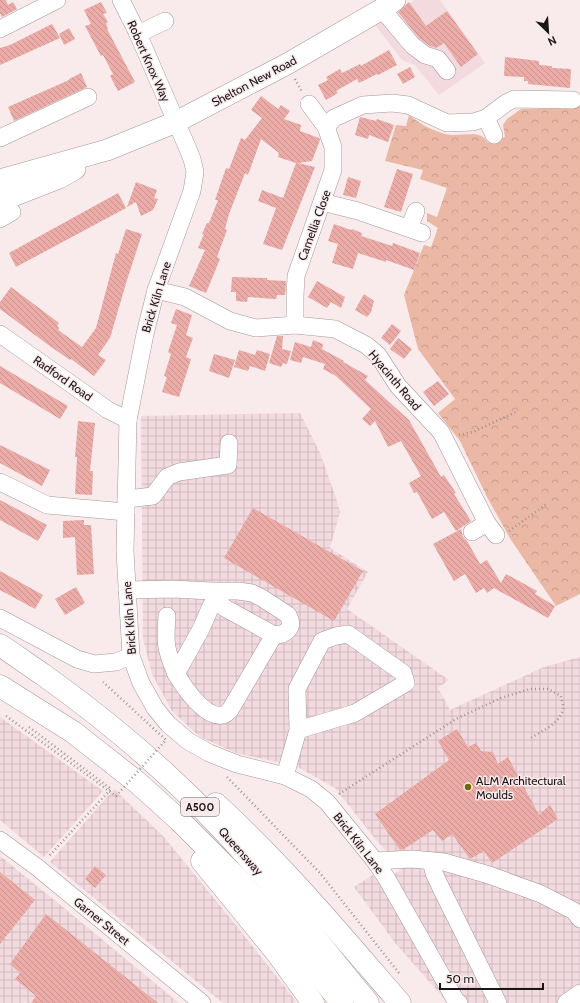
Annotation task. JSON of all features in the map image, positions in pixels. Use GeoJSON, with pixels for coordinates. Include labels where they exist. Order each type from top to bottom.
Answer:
{"type":"FeatureCollection","features":[{"type":"Feature","properties":{"kind":"highway","name":"Queensway"},"geometry":{"type":"LineString","coordinates":[[0,645],[78,700],[121,734],[161,769],[221,828],[291,907],[368,1003]]}},
{"type":"Feature","properties":{"kind":"highway","name":"Queensway"},"geometry":{"type":"LineString","coordinates":[[0,686],[73,732],[138,783],[180,820],[235,876],[342,1003]]}},
{"type":"Feature","properties":{"kind":"highway"},"geometry":{"type":"LineString","coordinates":[[78,700],[136,737],[203,792],[237,823],[293,880],[400,1003]]}},
{"type":"Feature","properties":{"kind":"highway"},"geometry":{"type":"LineString","coordinates":[[73,732],[185,841],[277,953],[313,1003]]}},
{"type":"Feature","properties":{"kind":"main road","name":"Shelton New Road"},"geometry":{"type":"LineString","coordinates":[[0,180],[107,150],[176,122],[287,64],[389,5]]}},
{"type":"Feature","properties":{"kind":"main road","name":"Shelton New Road"},"geometry":{"type":"LineString","coordinates":[[4,211],[107,150]]}},
{"type":"Feature","properties":{"kind":"street"},"geometry":{"type":"LineString","coordinates":[[0,29],[35,5],[58,0]]}},
{"type":"Feature","properties":{"kind":"street","name":"Robert Knox Way"},"geometry":{"type":"LineString","coordinates":[[121,0],[138,34],[176,122]]}},
{"type":"Feature","properties":{"kind":"street"},"geometry":{"type":"LineString","coordinates":[[389,5],[412,45],[425,55],[438,59],[447,71]]}},
{"type":"Feature","properties":{"kind":"street"},"geometry":{"type":"LineString","coordinates":[[138,34],[165,21]]}},
{"type":"Feature","properties":{"kind":"street"},"geometry":{"type":"LineString","coordinates":[[0,138],[88,97]]}},
{"type":"Feature","properties":{"kind":"street"},"geometry":{"type":"LineString","coordinates":[[326,127],[334,118],[363,105],[392,103],[408,105],[447,123],[473,122],[486,118],[514,99],[574,100]]}},
{"type":"Feature","properties":{"kind":"street","name":"Camellia Close"},"geometry":{"type":"LineString","coordinates":[[295,324],[296,276],[333,170],[333,147],[326,127],[309,104]]}},
{"type":"Feature","properties":{"kind":"street"},"geometry":{"type":"LineString","coordinates":[[486,118],[494,135]]}},
{"type":"Feature","properties":{"kind":"street","name":"Brick Kiln Lane"},"geometry":{"type":"LineString","coordinates":[[176,122],[192,159],[195,172],[192,191],[156,290],[144,334],[128,420],[125,551],[131,656],[141,683],[155,708],[168,724],[188,741],[208,753],[238,764],[285,776],[311,789],[327,802],[375,861],[387,879],[457,1002]]}},
{"type":"Feature","properties":{"kind":"street"},"geometry":{"type":"LineString","coordinates":[[322,202],[358,211],[416,230],[416,211]]}},
{"type":"Feature","properties":{"kind":"street","name":"Hyacinth Road"},"geometry":{"type":"LineString","coordinates":[[156,290],[185,297],[230,321],[256,328],[295,324],[335,329],[366,345],[378,355],[398,386],[441,432],[492,529]]}},
{"type":"Feature","properties":{"kind":"street","name":"Radford Road"},"geometry":{"type":"LineString","coordinates":[[0,334],[108,410],[128,420]]}},
{"type":"Feature","properties":{"kind":"street"},"geometry":{"type":"LineString","coordinates":[[0,482],[48,505],[126,505],[153,496],[167,477],[178,472],[228,465],[229,443]]}},
{"type":"Feature","properties":{"kind":"street"},"geometry":{"type":"LineString","coordinates":[[472,532],[492,529]]}},
{"type":"Feature","properties":{"kind":"street"},"geometry":{"type":"LineString","coordinates":[[127,590],[173,589],[213,596],[238,591],[252,593],[288,615],[291,620],[289,628],[286,633],[274,635],[225,608],[213,596]]}},
{"type":"Feature","properties":{"kind":"street"},"geometry":{"type":"LineString","coordinates":[[176,674],[201,629],[211,606],[213,596]]}},
{"type":"Feature","properties":{"kind":"street"},"geometry":{"type":"LineString","coordinates":[[168,616],[165,639],[167,651],[176,674],[182,684],[203,708],[216,715],[224,715],[230,710],[274,635]]}},
{"type":"Feature","properties":{"kind":"street"},"geometry":{"type":"LineString","coordinates":[[0,618],[77,659],[94,664],[116,662],[131,656]]}},
{"type":"Feature","properties":{"kind":"street"},"geometry":{"type":"LineString","coordinates":[[285,776],[298,730],[297,689],[322,641],[348,634],[403,673],[406,683],[355,713],[298,730]]}},
{"type":"Feature","properties":{"kind":"street","name":"Garner Street"},"geometry":{"type":"LineString","coordinates":[[0,840],[38,868],[202,1003]]}},
{"type":"Feature","properties":{"kind":"street"},"geometry":{"type":"LineString","coordinates":[[375,861],[412,859],[444,862],[489,875],[541,894],[574,911],[580,919]]}},
{"type":"Feature","properties":{"kind":"street"},"geometry":{"type":"LineString","coordinates":[[431,861],[434,873],[440,886],[492,994],[498,1003]]}},
{"type":"Feature","properties":{"kind":"street"},"geometry":{"type":"LineString","coordinates":[[566,1003],[580,993]]}},
{"type":"Feature","properties":{"kind":"path"},"geometry":{"type":"LineString","coordinates":[[287,64],[309,104]]}},
{"type":"Feature","properties":{"kind":"path"},"geometry":{"type":"LineString","coordinates":[[444,439],[473,432],[516,412]]}},
{"type":"Feature","properties":{"kind":"path"},"geometry":{"type":"LineString","coordinates":[[492,529],[508,531],[548,503]]}},
{"type":"Feature","properties":{"kind":"path"},"geometry":{"type":"LineString","coordinates":[[9,712],[6,716],[116,796],[166,740],[103,682]]}},
{"type":"Feature","properties":{"kind":"path"},"geometry":{"type":"LineString","coordinates":[[327,802],[456,719],[501,698],[530,689],[548,689],[561,696],[563,708],[559,717],[551,725],[529,739]]}},
{"type":"Feature","properties":{"kind":"path"},"geometry":{"type":"LineString","coordinates":[[28,726],[111,789],[38,868]]}},
{"type":"Feature","properties":{"kind":"path"},"geometry":{"type":"LineString","coordinates":[[226,777],[320,873],[402,977]]}},
{"type":"Feature","properties":{"kind":"shaded area"},"geometry":{"type":"Polygon","coordinates":[[[415,0],[440,0],[485,63],[439,95],[415,65],[402,60],[376,26],[415,0]]]}},
{"type":"Feature","properties":{"kind":"shaded area"},"geometry":{"type":"Polygon","coordinates":[[[300,413],[320,453],[340,512],[330,548],[368,572],[347,609],[449,680],[438,688],[450,710],[544,667],[580,657],[580,1003],[448,1003],[396,944],[354,887],[373,875],[380,884],[403,868],[376,840],[335,788],[296,766],[236,753],[200,737],[172,711],[152,674],[143,639],[141,416],[300,413]]]}},
{"type":"Feature","properties":{"kind":"shaded area"},"geometry":{"type":"Polygon","coordinates":[[[0,717],[103,791],[44,857],[0,820],[0,717]]]}},
{"type":"Feature","properties":{"kind":"shaded area"},"geometry":{"type":"Polygon","coordinates":[[[114,789],[164,837],[239,929],[296,1003],[223,1003],[50,862],[114,789]]]}},
{"type":"Feature","properties":{"kind":"shaded area"},"geometry":{"type":"Polygon","coordinates":[[[0,856],[53,899],[179,1003],[0,1003],[0,856]]]}},
{"type":"Feature","properties":{"kind":"green space"},"geometry":{"type":"Polygon","coordinates":[[[580,106],[580,594],[556,606],[511,540],[487,497],[460,441],[438,413],[455,399],[418,349],[404,295],[424,245],[431,247],[438,228],[427,221],[427,213],[437,217],[447,188],[420,179],[423,170],[385,161],[396,125],[406,126],[409,115],[439,132],[451,135],[469,134],[480,136],[485,138],[488,143],[505,137],[503,125],[507,119],[521,109],[577,108],[580,106]]]}},
{"type":"Feature","properties":{"kind":"building"},"geometry":{"type":"Polygon","coordinates":[[[0,0],[6,0],[8,5],[13,2],[17,9],[2,17],[0,13],[0,0]]]}},
{"type":"Feature","properties":{"kind":"building"},"geometry":{"type":"Polygon","coordinates":[[[101,2],[107,13],[103,14],[108,22],[106,23],[107,29],[135,82],[118,91],[110,76],[113,74],[103,55],[101,56],[85,26],[91,24],[84,10],[101,2]]]}},
{"type":"Feature","properties":{"kind":"building"},"geometry":{"type":"Polygon","coordinates":[[[409,2],[426,26],[447,11],[478,54],[461,67],[444,43],[436,48],[430,46],[419,38],[398,12],[409,2]]]}},
{"type":"Feature","properties":{"kind":"building"},"geometry":{"type":"Polygon","coordinates":[[[52,24],[60,38],[0,65],[0,48],[10,45],[52,24]]]}},
{"type":"Feature","properties":{"kind":"building"},"geometry":{"type":"Polygon","coordinates":[[[69,28],[75,39],[64,45],[59,34],[69,28]]]}},
{"type":"Feature","properties":{"kind":"building"},"geometry":{"type":"Polygon","coordinates":[[[389,50],[397,65],[359,83],[357,79],[336,91],[338,93],[326,100],[318,85],[328,80],[326,77],[340,69],[342,73],[360,64],[361,66],[389,50]]]}},
{"type":"Feature","properties":{"kind":"building"},"geometry":{"type":"Polygon","coordinates":[[[505,57],[539,61],[539,65],[552,66],[552,68],[571,69],[570,88],[528,84],[528,81],[524,81],[524,77],[504,76],[505,57]]]}},
{"type":"Feature","properties":{"kind":"building"},"geometry":{"type":"Polygon","coordinates":[[[410,67],[415,77],[403,84],[397,74],[410,67]]]}},
{"type":"Feature","properties":{"kind":"building"},"geometry":{"type":"Polygon","coordinates":[[[81,73],[87,87],[14,121],[8,107],[69,80],[81,73]]]}},
{"type":"Feature","properties":{"kind":"building"},"geometry":{"type":"Polygon","coordinates":[[[261,96],[278,109],[281,105],[290,111],[284,119],[301,125],[300,131],[319,138],[320,140],[312,161],[298,163],[315,167],[282,250],[263,244],[276,208],[258,201],[262,190],[283,198],[296,163],[278,157],[279,153],[261,139],[248,175],[245,173],[229,214],[225,229],[227,230],[217,257],[220,259],[206,293],[189,286],[205,250],[198,248],[204,234],[202,234],[207,223],[209,223],[218,200],[215,200],[226,168],[229,169],[241,138],[245,140],[262,118],[251,110],[261,96]]]}},
{"type":"Feature","properties":{"kind":"building"},"geometry":{"type":"Polygon","coordinates":[[[360,117],[376,121],[377,119],[394,125],[388,142],[369,135],[368,139],[355,135],[360,117]]]}},
{"type":"Feature","properties":{"kind":"building"},"geometry":{"type":"Polygon","coordinates":[[[397,169],[413,174],[401,212],[384,207],[397,169]]]}},
{"type":"Feature","properties":{"kind":"building"},"geometry":{"type":"Polygon","coordinates":[[[348,177],[361,181],[356,198],[343,195],[348,177]]]}},
{"type":"Feature","properties":{"kind":"building"},"geometry":{"type":"Polygon","coordinates":[[[136,182],[157,190],[154,198],[158,199],[153,210],[141,216],[136,202],[127,207],[136,182]]]}},
{"type":"Feature","properties":{"kind":"building"},"geometry":{"type":"Polygon","coordinates":[[[118,193],[126,208],[16,267],[9,253],[118,193]]]}},
{"type":"Feature","properties":{"kind":"building"},"geometry":{"type":"Polygon","coordinates":[[[334,224],[362,233],[361,236],[392,246],[393,243],[420,253],[414,270],[386,260],[386,262],[358,253],[353,269],[332,263],[338,244],[328,241],[334,224]]]}},
{"type":"Feature","properties":{"kind":"building"},"geometry":{"type":"Polygon","coordinates":[[[126,229],[142,234],[110,338],[98,355],[106,360],[94,376],[47,344],[0,309],[0,302],[11,287],[59,323],[57,326],[59,328],[58,330],[82,347],[96,328],[116,253],[118,254],[126,229]]]}},
{"type":"Feature","properties":{"kind":"building"},"geometry":{"type":"Polygon","coordinates":[[[232,277],[267,278],[267,280],[286,281],[285,295],[277,295],[276,299],[248,297],[247,302],[236,301],[236,292],[231,292],[232,277]]]}},
{"type":"Feature","properties":{"kind":"building"},"geometry":{"type":"Polygon","coordinates":[[[317,281],[345,297],[341,308],[331,302],[327,308],[308,297],[317,281]]]}},
{"type":"Feature","properties":{"kind":"building"},"geometry":{"type":"Polygon","coordinates":[[[364,294],[374,301],[371,312],[367,317],[355,310],[364,294]]]}},
{"type":"Feature","properties":{"kind":"building"},"geometry":{"type":"Polygon","coordinates":[[[176,309],[192,315],[186,335],[193,338],[186,357],[191,359],[179,397],[162,392],[167,377],[164,376],[171,354],[168,352],[177,325],[171,323],[176,309]]]}},
{"type":"Feature","properties":{"kind":"building"},"geometry":{"type":"Polygon","coordinates":[[[392,324],[401,331],[390,345],[381,338],[392,324]]]}},
{"type":"Feature","properties":{"kind":"building"},"geometry":{"type":"Polygon","coordinates":[[[277,336],[283,336],[282,349],[291,351],[287,364],[283,363],[281,367],[269,363],[277,336]]]}},
{"type":"Feature","properties":{"kind":"building"},"geometry":{"type":"Polygon","coordinates":[[[398,338],[412,349],[404,359],[390,349],[398,338]]]}},
{"type":"Feature","properties":{"kind":"building"},"geometry":{"type":"Polygon","coordinates":[[[313,340],[323,344],[322,349],[368,376],[365,380],[409,420],[441,477],[444,475],[456,493],[454,494],[471,521],[456,531],[444,512],[432,519],[417,492],[414,493],[409,483],[421,476],[401,441],[388,447],[375,421],[370,426],[362,419],[371,409],[336,376],[323,369],[325,364],[303,357],[301,363],[290,360],[295,342],[311,347],[313,340]]]}},
{"type":"Feature","properties":{"kind":"building"},"geometry":{"type":"Polygon","coordinates":[[[239,350],[255,355],[257,350],[270,354],[265,371],[250,366],[248,371],[234,367],[239,350]]]}},
{"type":"Feature","properties":{"kind":"building"},"geometry":{"type":"Polygon","coordinates":[[[214,354],[235,360],[229,378],[209,371],[214,354]]]}},
{"type":"Feature","properties":{"kind":"building"},"geometry":{"type":"Polygon","coordinates":[[[0,366],[68,406],[60,419],[0,383],[0,366]]]}},
{"type":"Feature","properties":{"kind":"building"},"geometry":{"type":"Polygon","coordinates":[[[438,381],[449,394],[434,406],[423,392],[438,381]]]}},
{"type":"Feature","properties":{"kind":"building"},"geometry":{"type":"Polygon","coordinates":[[[78,421],[95,423],[90,471],[93,471],[92,495],[75,494],[77,457],[75,457],[78,421]]]}},
{"type":"Feature","properties":{"kind":"building"},"geometry":{"type":"Polygon","coordinates":[[[0,445],[50,470],[42,486],[0,463],[0,445]]]}},
{"type":"Feature","properties":{"kind":"building"},"geometry":{"type":"Polygon","coordinates":[[[0,500],[47,525],[38,541],[0,520],[0,500]]]}},
{"type":"Feature","properties":{"kind":"building"},"geometry":{"type":"Polygon","coordinates":[[[253,508],[363,571],[334,621],[224,558],[253,508]]]}},
{"type":"Feature","properties":{"kind":"building"},"geometry":{"type":"Polygon","coordinates":[[[84,520],[84,525],[91,525],[94,574],[77,575],[75,537],[63,538],[63,521],[84,520]]]}},
{"type":"Feature","properties":{"kind":"building"},"geometry":{"type":"Polygon","coordinates":[[[461,529],[463,537],[467,541],[480,564],[487,560],[501,583],[506,574],[537,591],[535,594],[555,606],[548,618],[494,588],[487,593],[484,588],[476,593],[465,574],[454,581],[433,544],[461,529]]]}},
{"type":"Feature","properties":{"kind":"building"},"geometry":{"type":"Polygon","coordinates":[[[0,571],[43,595],[35,609],[0,590],[0,571]]]}},
{"type":"Feature","properties":{"kind":"building"},"geometry":{"type":"Polygon","coordinates":[[[76,587],[85,603],[65,615],[55,599],[76,587]]]}},
{"type":"Feature","properties":{"kind":"building","name":"ALM Architectural Moulds"},"geometry":{"type":"Polygon","coordinates":[[[457,729],[468,747],[476,743],[481,751],[493,752],[498,764],[508,757],[539,815],[550,805],[558,819],[492,863],[484,851],[470,859],[452,834],[442,841],[433,830],[404,849],[400,850],[375,814],[449,760],[438,741],[457,729]]]}},
{"type":"Feature","properties":{"kind":"building"},"geometry":{"type":"Polygon","coordinates":[[[95,866],[106,875],[95,888],[85,879],[95,866]]]}},
{"type":"Feature","properties":{"kind":"building"},"geometry":{"type":"Polygon","coordinates":[[[0,872],[35,900],[0,944],[0,872]]]}},
{"type":"Feature","properties":{"kind":"building"},"geometry":{"type":"Polygon","coordinates":[[[46,914],[158,1003],[31,1003],[36,996],[15,979],[20,973],[10,964],[46,914]]]}},
{"type":"Feature","properties":{"kind":"place","name":"ALM Architectural Moulds"},"geometry":{"type":"Point","coordinates":[468,787]}}]}
